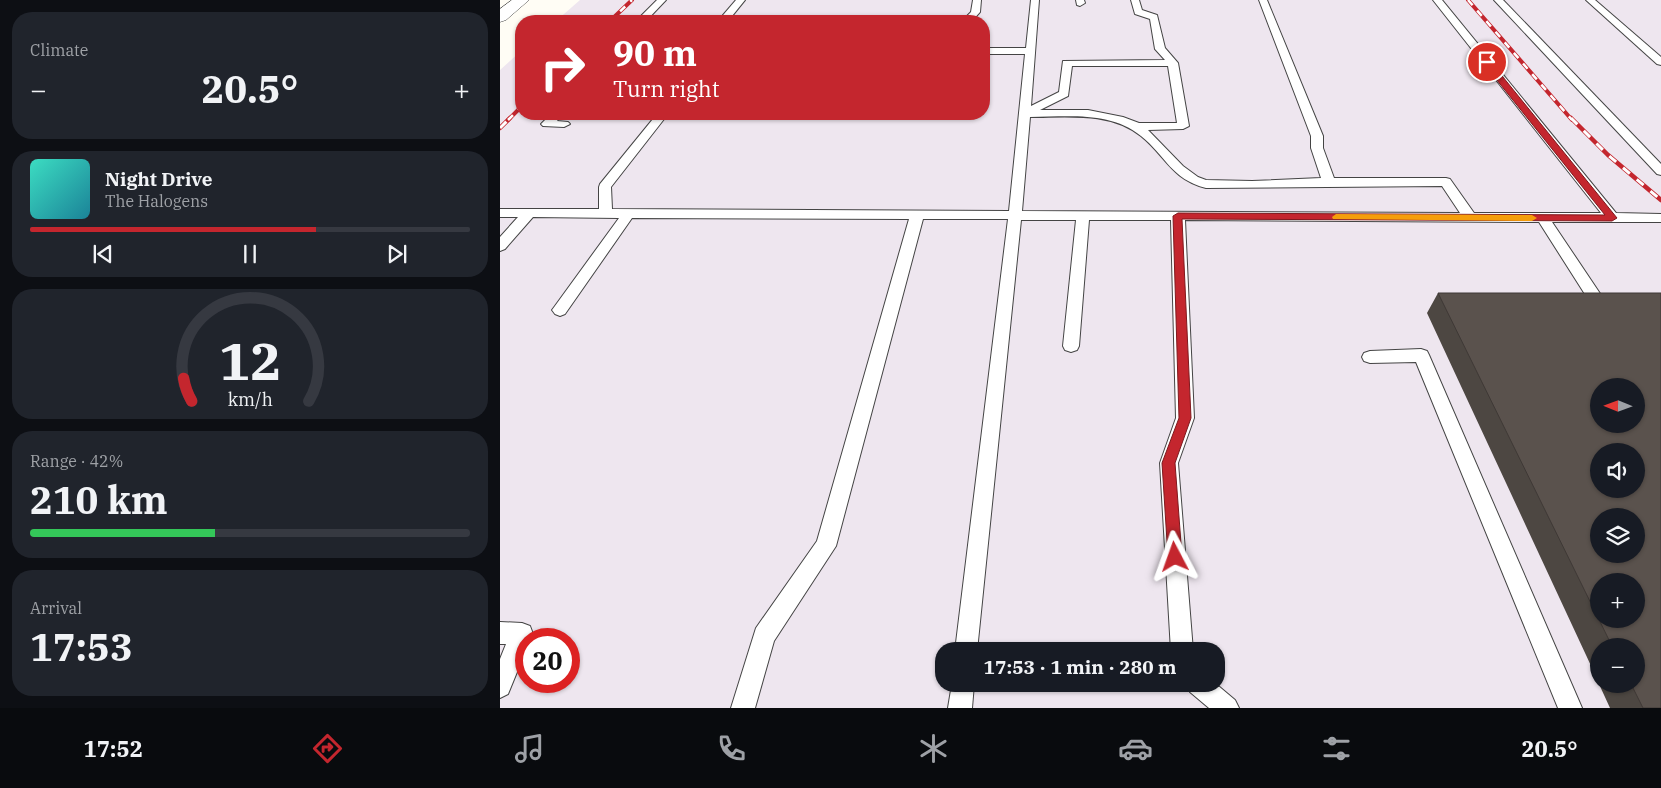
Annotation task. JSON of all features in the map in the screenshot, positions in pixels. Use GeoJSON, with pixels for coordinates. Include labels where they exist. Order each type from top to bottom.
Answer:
{"type":"FeatureCollection","features":[{"type":"Feature","properties":{"kind":"street"},"geometry":{"type":"LineString","coordinates":[[500,17],[521,0]]}},
{"type":"Feature","properties":{"kind":"lane"},"geometry":{"type":"LineString","coordinates":[[647,15],[662,0]]}},
{"type":"Feature","properties":{"kind":"lane"},"geometry":{"type":"LineString","coordinates":[[728,15],[741,0]]}},
{"type":"Feature","properties":{"kind":"lane"},"geometry":{"type":"LineString","coordinates":[[974,15],[978,7],[977,0]]}},
{"type":"Feature","properties":{"kind":"lane"},"geometry":{"type":"LineString","coordinates":[[967,642],[1015,215],[1036,0]]}},
{"type":"Feature","properties":{"kind":"lane"},"geometry":{"type":"LineString","coordinates":[[1135,0],[1138,12],[1154,17],[1160,49],[1173,63],[1183,126],[1135,127]]}},
{"type":"Feature","properties":{"kind":"lane"},"geometry":{"type":"LineString","coordinates":[[1263,0],[1317,136],[1317,148],[1329,182]]}},
{"type":"Feature","properties":{"kind":"lane"},"geometry":{"type":"LineString","coordinates":[[1437,0],[1612,218]]}},
{"type":"Feature","properties":{"kind":"lane"},"geometry":{"type":"LineString","coordinates":[[1498,0],[1661,171]]}},
{"type":"Feature","properties":{"kind":"lane"},"geometry":{"type":"LineString","coordinates":[[1590,0],[1661,62]]}},
{"type":"Feature","properties":{"kind":"lane"},"geometry":{"type":"LineString","coordinates":[[1644,48],[1661,47]]}},
{"type":"Feature","properties":{"kind":"lane"},"geometry":{"type":"LineString","coordinates":[[990,51],[1031,51]]}},
{"type":"Feature","properties":{"kind":"lane"},"geometry":{"type":"LineString","coordinates":[[1024,114],[1064,94],[1067,63],[1173,63]]}},
{"type":"Feature","properties":{"kind":"lane"},"geometry":{"type":"LineString","coordinates":[[1024,114],[1094,114],[1122,120],[1145,132],[1163,150],[1178,170],[1202,183],[1446,182],[1470,217]]}},
{"type":"Feature","properties":{"kind":"lane"},"geometry":{"type":"LineString","coordinates":[[551,120],[547,124],[564,124]]}},
{"type":"Feature","properties":{"kind":"lane"},"geometry":{"type":"LineString","coordinates":[[606,213],[605,187],[658,120]]}},
{"type":"Feature","properties":{"kind":"lane"},"geometry":{"type":"LineString","coordinates":[[500,213],[1661,218]]}},
{"type":"Feature","properties":{"kind":"lane"},"geometry":{"type":"LineString","coordinates":[[500,246],[529,213]]}},
{"type":"Feature","properties":{"kind":"lane"},"geometry":{"type":"LineString","coordinates":[[560,310],[628,213]]}},
{"type":"Feature","properties":{"kind":"lane"},"geometry":{"type":"LineString","coordinates":[[743,708],[764,636],[826,546],[916,215]]}},
{"type":"Feature","properties":{"kind":"lane"},"geometry":{"type":"LineString","coordinates":[[1071,346],[1083,216]]}},
{"type":"Feature","properties":{"kind":"lane"},"geometry":{"type":"LineString","coordinates":[[1178,216],[1185,418],[1169,463],[1181,642]]}},
{"type":"Feature","properties":{"kind":"lane"},"geometry":{"type":"LineString","coordinates":[[1544,218],[1594,296]]}},
{"type":"Feature","properties":{"kind":"lane"},"geometry":{"type":"LineString","coordinates":[[1370,357],[1421,355],[1570,708]]}},
{"type":"Feature","properties":{"kind":"lane"},"geometry":{"type":"LineString","coordinates":[[500,633],[522,634],[500,686]]}},
{"type":"Feature","properties":{"kind":"lane"},"geometry":{"type":"LineString","coordinates":[[960,708],[962,692]]}},
{"type":"Feature","properties":{"kind":"lane"},"geometry":{"type":"LineString","coordinates":[[1208,692],[1227,708]]}},
{"type":"Feature","properties":{"kind":"shaded area"},"geometry":{"type":"Polygon","coordinates":[[[580,0],[1661,0],[1661,708],[500,708],[500,70],[515,56],[515,120],[990,120],[990,15],[563,15],[580,0]]]}},
{"type":"Feature","properties":{"kind":"building"},"geometry":{"type":"Polygon","coordinates":[[[1438,293],[1661,293],[1661,708],[1643,708],[1636,693],[1645,693],[1645,638],[1608,638],[1603,628],[1645,628],[1645,573],[1590,573],[1590,601],[1438,293]]]}},
{"type":"Feature","properties":{"kind":"railway"},"geometry":{"type":"LineString","coordinates":[[616,15],[632,0]]}},
{"type":"Feature","properties":{"kind":"railway"},"geometry":{"type":"LineString","coordinates":[[1468,0],[1572,120]]}},
{"type":"Feature","properties":{"kind":"railway"},"geometry":{"type":"LineString","coordinates":[[500,128],[515,113]]}},
{"type":"Feature","properties":{"kind":"railway"},"geometry":{"type":"LineString","coordinates":[[1571,118],[1608,155],[1661,200]]}},
{"type":"Feature","properties":{"kind":"slow traffic"},"geometry":{"type":"LineString","coordinates":[[1336,217],[1532,218]]}},
{"type":"Feature","properties":{"kind":"route"},"geometry":{"type":"LineString","coordinates":[[1175,557],[1169,463],[1185,418],[1178,216],[1612,218],[1487,62]]}}]}
